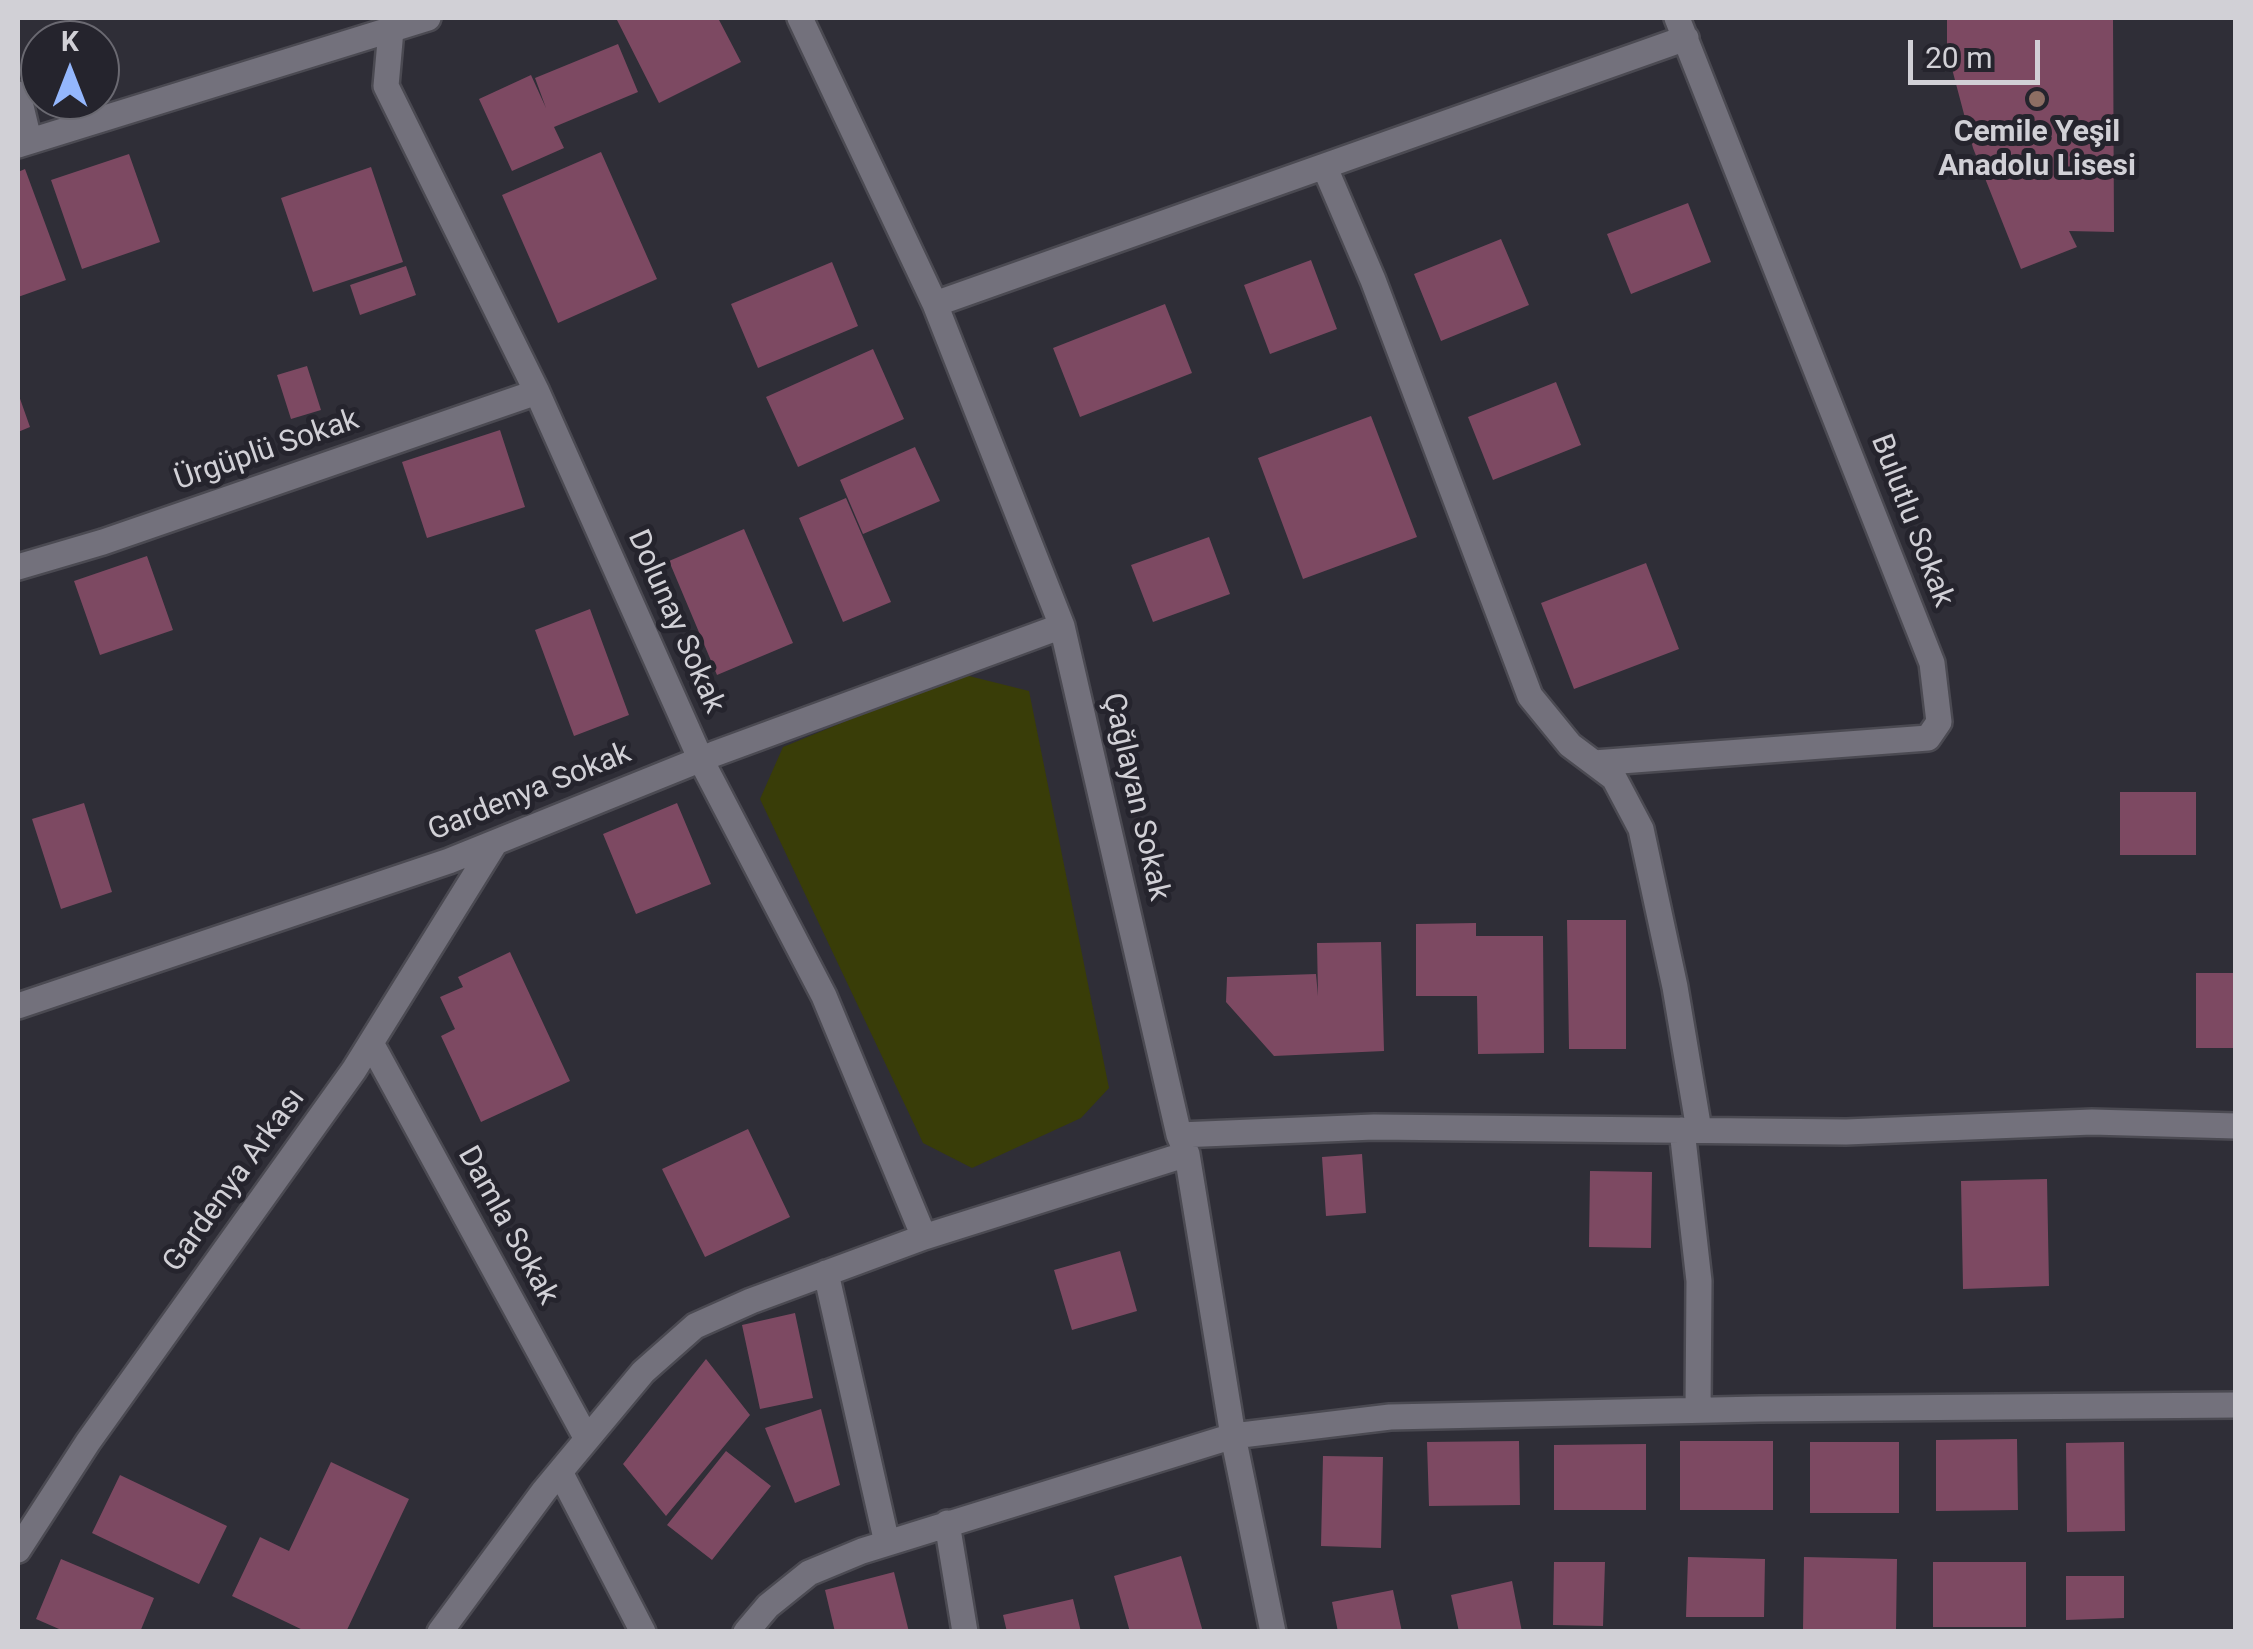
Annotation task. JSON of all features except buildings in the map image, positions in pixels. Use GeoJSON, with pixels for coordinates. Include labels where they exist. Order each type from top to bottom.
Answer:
{"type":"FeatureCollection","features":[{"type":"Feature","properties":{"kind":"street"},"geometry":{"type":"LineString","coordinates":[[18,94],[23,143],[428,18]]}},
{"type":"Feature","properties":{"kind":"street","name":"Çağlayan Sokak"},"geometry":{"type":"LineString","coordinates":[[800,18],[935,304],[1062,626],[1183,1144],[1233,1436],[1273,1632]]}},
{"type":"Feature","properties":{"kind":"street"},"geometry":{"type":"LineString","coordinates":[[935,304],[1325,168],[1682,28]]}},
{"type":"Feature","properties":{"kind":"street","name":"Bulutlu Sokak"},"geometry":{"type":"LineString","coordinates":[[1594,763],[1928,738],[1939,722],[1932,663],[1682,28]]}},
{"type":"Feature","properties":{"kind":"street","name":"Dolunay Sokak"},"geometry":{"type":"LineString","coordinates":[[391,30],[386,86],[537,392],[701,760],[824,996],[924,1237]]}},
{"type":"Feature","properties":{"kind":"street"},"geometry":{"type":"LineString","coordinates":[[1325,168],[1373,280],[1530,696],[1570,744],[1614,778],[1641,829],[1676,987],[1691,1130],[1699,1281],[1698,1410]]}},
{"type":"Feature","properties":{"kind":"street","name":"Ürgüplü Sokak"},"geometry":{"type":"LineString","coordinates":[[18,567],[104,542],[537,392]]}},
{"type":"Feature","properties":{"kind":"street","name":"Gardenya Sokak"},"geometry":{"type":"LineString","coordinates":[[18,1006],[495,843],[701,760],[1062,626]]}},
{"type":"Feature","properties":{"kind":"street","name":"Gardenya Arkası"},"geometry":{"type":"LineString","coordinates":[[18,1550],[88,1442],[371,1043],[495,843]]}},
{"type":"Feature","properties":{"kind":"street","name":"Damla Sokak"},"geometry":{"type":"LineString","coordinates":[[371,1043],[587,1440]]}},
{"type":"Feature","properties":{"kind":"street"},"geometry":{"type":"LineString","coordinates":[[440,1632],[560,1472],[643,1372],[695,1326],[826,1273],[1183,1144],[1374,1128],[1846,1132],[2092,1122],[2236,1126]]}},
{"type":"Feature","properties":{"kind":"street"},"geometry":{"type":"LineString","coordinates":[[826,1273],[887,1543]]}},
{"type":"Feature","properties":{"kind":"street"},"geometry":{"type":"LineString","coordinates":[[746,1632],[768,1606],[808,1573],[947,1523],[1233,1436],[1390,1418],[2236,1404]]}},
{"type":"Feature","properties":{"kind":"street"},"geometry":{"type":"LineString","coordinates":[[560,1472],[644,1632]]}},
{"type":"Feature","properties":{"kind":"street"},"geometry":{"type":"LineString","coordinates":[[947,1523],[965,1632]]}},
{"type":"Feature","properties":{"kind":"green space"},"geometry":{"type":"Polygon","coordinates":[[[961,674],[1029,691],[1109,1088],[1081,1118],[972,1168],[923,1143],[760,799],[783,747],[961,674]]]}},
{"type":"Feature","properties":{"kind":"place","name":"Cemile Yeşil Anadolu Lisesi"},"geometry":{"type":"Point","coordinates":[2037,99]}}]}
